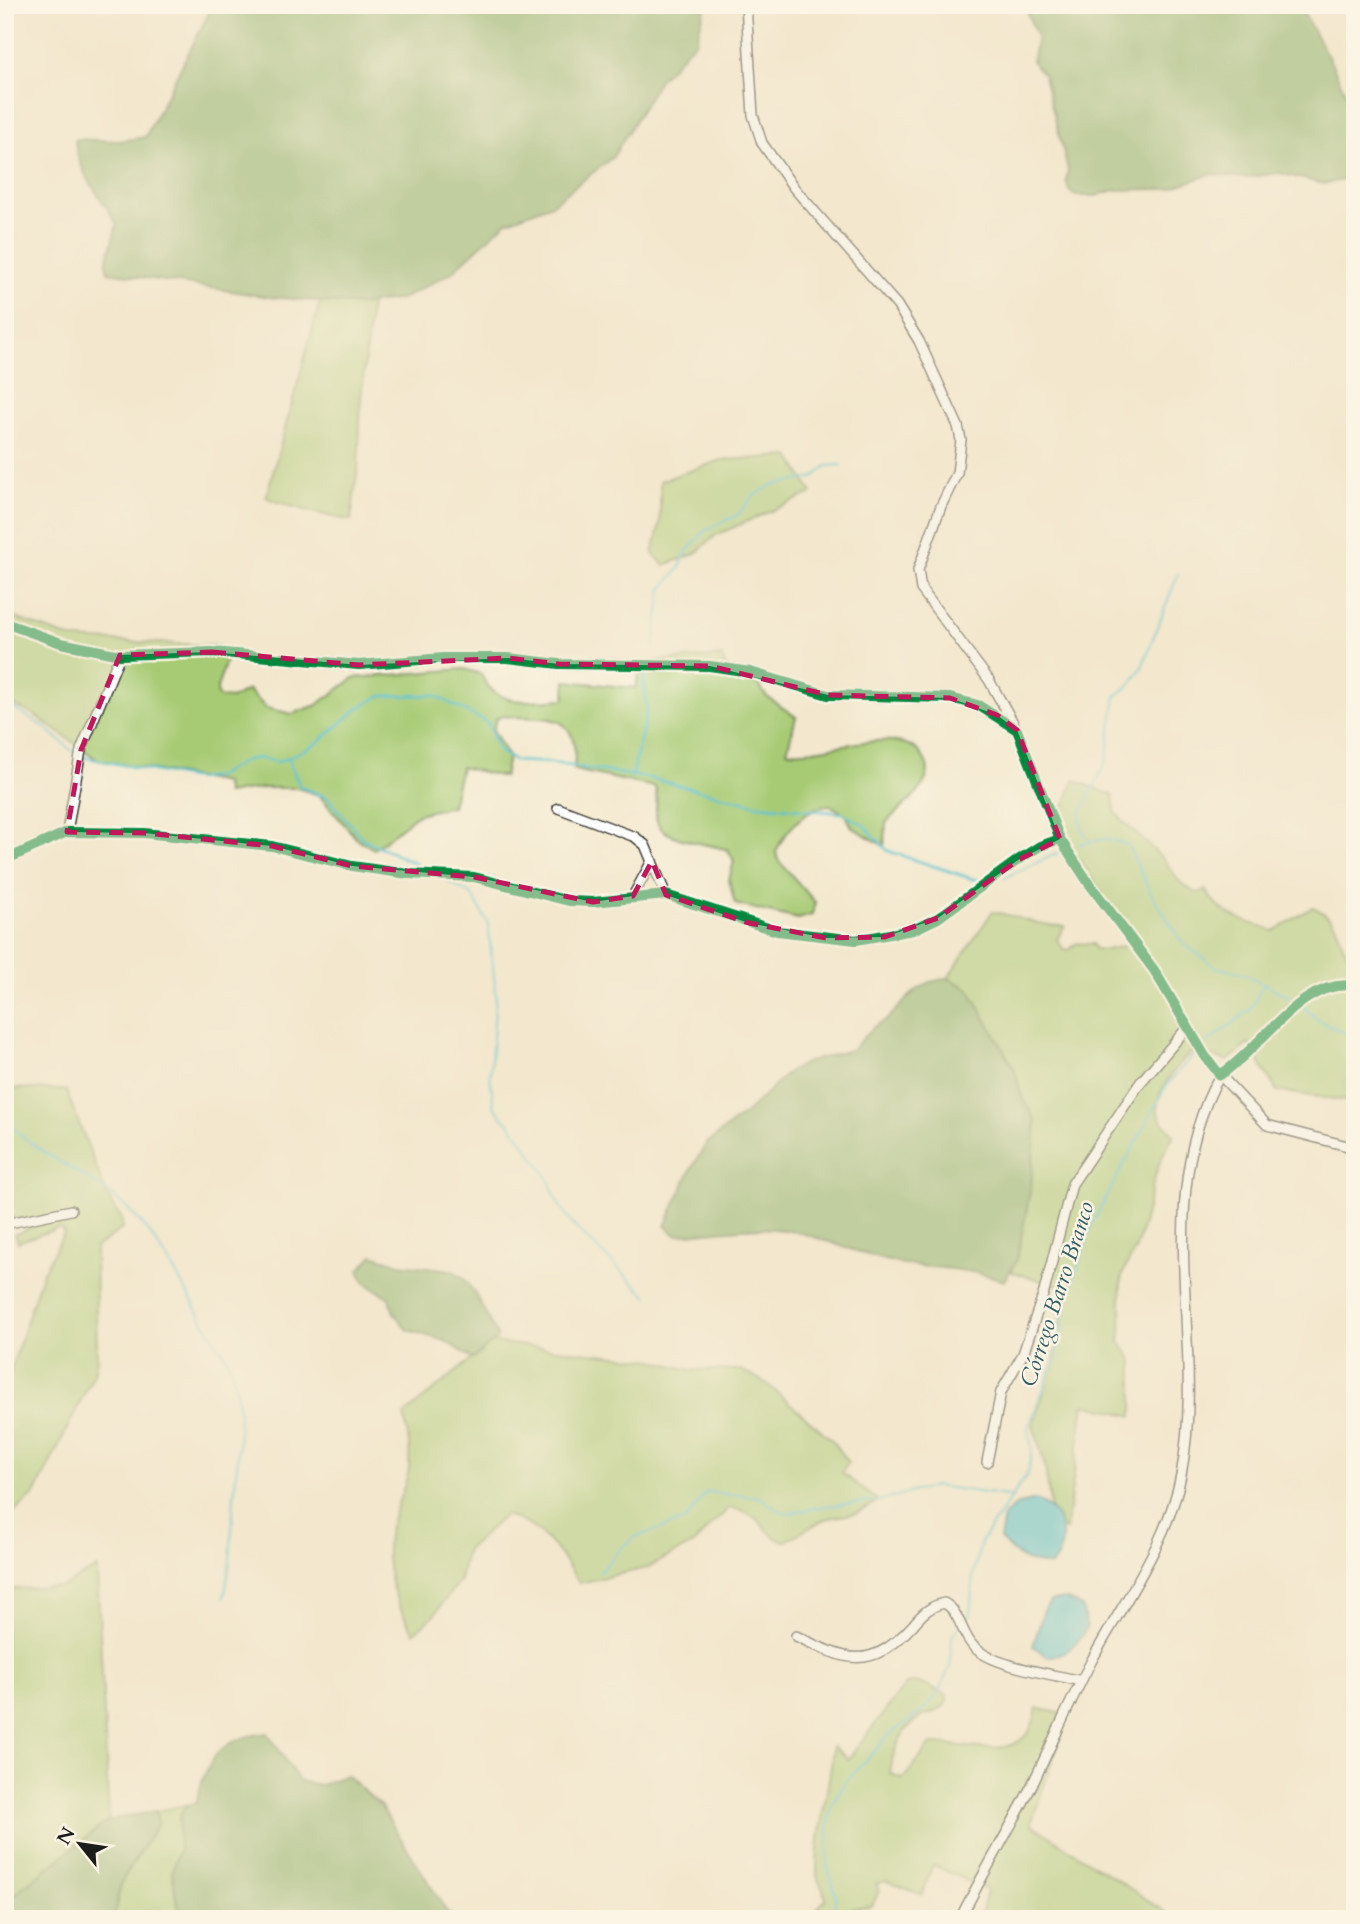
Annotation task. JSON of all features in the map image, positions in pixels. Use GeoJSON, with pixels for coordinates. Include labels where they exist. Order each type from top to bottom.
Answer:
{"type":"FeatureCollection","features":[{"type":"Feature","properties":{"kind":"street"},"geometry":{"type":"LineString","coordinates":[[746,5],[753,115],[762,144],[794,188],[897,305],[919,341],[958,426],[961,440],[959,465],[918,570],[921,589],[989,680],[1017,730],[1060,839],[1088,882],[1154,970],[1187,1028],[1220,1075],[1266,1125],[1355,1148]]}},
{"type":"Feature","properties":{"kind":"street"},"geometry":{"type":"LineString","coordinates":[[5,623],[61,643],[120,654],[212,652],[359,665],[482,658],[559,664],[710,666],[750,672],[828,695],[950,698],[978,705],[1017,730]]}},
{"type":"Feature","properties":{"kind":"street"},"geometry":{"type":"LineString","coordinates":[[67,832],[80,750],[120,654]]}},
{"type":"Feature","properties":{"kind":"street"},"geometry":{"type":"LineString","coordinates":[[558,808],[635,837],[645,845],[666,895]]}},
{"type":"Feature","properties":{"kind":"street"},"geometry":{"type":"LineString","coordinates":[[5,860],[67,832],[144,833],[272,846],[352,866],[408,874],[474,877],[569,901],[593,902],[633,896],[666,895],[777,931],[846,939],[885,937],[913,930],[938,918],[1040,846],[1060,839]]}},
{"type":"Feature","properties":{"kind":"street"},"geometry":{"type":"LineString","coordinates":[[633,896],[652,861]]}},
{"type":"Feature","properties":{"kind":"street"},"geometry":{"type":"LineString","coordinates":[[960,1919],[1035,1779],[1081,1681],[1171,1514],[1181,1474],[1187,1422],[1182,1219],[1196,1129],[1220,1075],[1243,1058],[1309,995],[1329,986],[1355,986]]}},
{"type":"Feature","properties":{"kind":"street"},"geometry":{"type":"LineString","coordinates":[[987,1462],[1001,1392],[1023,1354],[1040,1305],[1072,1184],[1140,1083],[1187,1028]]}},
{"type":"Feature","properties":{"kind":"street"},"geometry":{"type":"LineString","coordinates":[[5,1224],[71,1210]]}},
{"type":"Feature","properties":{"kind":"street"},"geometry":{"type":"LineString","coordinates":[[796,1636],[839,1657],[860,1659],[901,1638],[926,1610],[944,1603],[950,1606],[975,1648],[989,1658],[1081,1681]]}},
{"type":"Feature","properties":{"kind":"highlighted area"},"geometry":{"type":"Polygon","coordinates":[[[212,652],[359,665],[508,658],[559,664],[710,666],[828,695],[950,698],[997,715],[1017,730],[1060,839],[1018,860],[938,918],[885,937],[826,938],[749,923],[666,895],[652,861],[633,896],[593,902],[474,877],[352,866],[272,846],[144,833],[67,832],[81,750],[120,655],[212,652]]]}},
{"type":"Feature","properties":{"kind":"green space"},"geometry":{"type":"Polygon","coordinates":[[[213,5],[706,5],[696,41],[659,80],[613,157],[552,204],[506,222],[451,273],[402,299],[360,305],[268,297],[108,272],[106,264],[117,224],[85,173],[76,151],[75,139],[119,141],[145,137],[213,5]]]}},
{"type":"Feature","properties":{"kind":"green space"},"geometry":{"type":"Polygon","coordinates":[[[1024,5],[1299,5],[1331,62],[1355,113],[1355,178],[1323,184],[1279,173],[1245,178],[1211,174],[1169,189],[1115,190],[1096,196],[1076,196],[1070,192],[1066,181],[1068,170],[1044,76],[1032,61],[1037,37],[1024,5]]]}},
{"type":"Feature","properties":{"kind":"green space"},"geometry":{"type":"Polygon","coordinates":[[[320,302],[371,304],[351,520],[280,503],[266,497],[320,302]]]}},
{"type":"Feature","properties":{"kind":"green space"},"geometry":{"type":"Polygon","coordinates":[[[790,456],[812,493],[716,535],[695,554],[664,565],[653,554],[660,523],[660,481],[722,460],[790,456]]]}},
{"type":"Feature","properties":{"kind":"green space"},"geometry":{"type":"Polygon","coordinates":[[[5,614],[73,639],[218,646],[227,658],[217,688],[218,697],[231,699],[248,690],[266,708],[292,714],[317,705],[354,678],[464,669],[481,674],[487,685],[506,698],[541,701],[565,699],[566,681],[635,688],[643,662],[721,656],[729,672],[759,685],[766,696],[796,717],[787,751],[862,742],[899,742],[914,748],[924,759],[928,774],[918,791],[886,823],[884,846],[852,827],[846,815],[830,805],[821,806],[797,821],[776,852],[778,860],[815,902],[812,915],[798,919],[735,904],[729,880],[734,861],[728,850],[688,841],[661,828],[656,817],[655,787],[574,770],[575,750],[572,735],[565,726],[545,718],[502,716],[496,719],[493,730],[508,757],[504,777],[461,767],[452,806],[418,814],[374,849],[357,839],[319,795],[297,788],[263,788],[226,794],[225,783],[98,760],[33,714],[5,701],[5,614]]]}},
{"type":"Feature","properties":{"kind":"green space"},"geometry":{"type":"Polygon","coordinates":[[[1074,780],[1113,795],[1115,811],[1163,859],[1181,883],[1196,893],[1206,890],[1218,906],[1235,917],[1274,931],[1313,907],[1332,920],[1348,956],[1355,964],[1355,1102],[1277,1091],[1248,1044],[1228,1061],[1193,1051],[1168,1079],[1157,1105],[1162,1121],[1174,1135],[1160,1162],[1141,1234],[1123,1273],[1121,1284],[1120,1342],[1133,1360],[1133,1416],[1084,1404],[1066,1530],[1053,1524],[1045,1466],[1033,1425],[1054,1361],[1066,1291],[1064,1287],[1012,1272],[1031,1186],[1036,1121],[1021,1095],[1015,1070],[969,989],[948,978],[992,912],[1065,926],[1057,939],[1063,949],[1069,950],[1077,943],[1093,944],[1095,949],[1107,950],[1136,943],[1059,830],[1058,822],[1074,780]]]}},
{"type":"Feature","properties":{"kind":"green space"},"geometry":{"type":"Polygon","coordinates":[[[948,978],[969,989],[1015,1070],[1021,1095],[1036,1121],[1031,1186],[1017,1260],[1004,1281],[967,1271],[890,1261],[785,1230],[738,1229],[676,1235],[665,1226],[690,1171],[706,1144],[749,1110],[787,1073],[805,1063],[853,1049],[873,1027],[886,1020],[915,991],[930,982],[948,978]]]}},
{"type":"Feature","properties":{"kind":"green space"},"geometry":{"type":"Polygon","coordinates":[[[5,1088],[66,1090],[107,1195],[122,1219],[122,1229],[95,1248],[97,1360],[94,1374],[35,1494],[5,1521],[5,1388],[42,1274],[64,1233],[59,1228],[18,1242],[15,1234],[32,1227],[34,1222],[5,1218],[5,1088]]]}},
{"type":"Feature","properties":{"kind":"green space"},"geometry":{"type":"Polygon","coordinates":[[[373,1255],[400,1264],[452,1270],[464,1278],[474,1292],[498,1337],[473,1359],[445,1341],[407,1330],[394,1313],[389,1298],[364,1282],[359,1270],[373,1255]]]}},
{"type":"Feature","properties":{"kind":"green space"},"geometry":{"type":"Polygon","coordinates":[[[492,1342],[653,1360],[691,1370],[741,1370],[766,1383],[830,1438],[848,1462],[842,1473],[879,1501],[857,1513],[825,1519],[786,1541],[772,1535],[750,1514],[729,1508],[693,1544],[647,1568],[579,1583],[549,1541],[530,1526],[505,1515],[466,1551],[460,1580],[433,1616],[414,1633],[392,1587],[387,1562],[388,1536],[406,1482],[410,1459],[404,1415],[492,1342]]]}},
{"type":"Feature","properties":{"kind":"green space"},"geometry":{"type":"Polygon","coordinates":[[[97,1568],[109,1820],[5,1901],[5,1589],[62,1587],[97,1568]]]}},
{"type":"Feature","properties":{"kind":"green space"},"geometry":{"type":"Polygon","coordinates":[[[917,1682],[946,1694],[948,1702],[908,1727],[896,1749],[890,1773],[903,1779],[931,1744],[979,1748],[1010,1746],[1022,1739],[1031,1727],[1037,1708],[1068,1715],[1031,1824],[1177,1919],[980,1919],[987,1890],[933,1865],[922,1895],[886,1881],[876,1884],[879,1891],[872,1906],[851,1908],[844,1919],[814,1919],[816,1910],[826,1899],[817,1874],[817,1858],[833,1746],[848,1759],[906,1684],[917,1682]]]}},
{"type":"Feature","properties":{"kind":"green space"},"geometry":{"type":"Polygon","coordinates":[[[268,1733],[299,1781],[321,1785],[346,1775],[380,1805],[447,1912],[456,1919],[185,1919],[177,1903],[172,1871],[179,1850],[179,1818],[186,1805],[196,1803],[205,1774],[218,1753],[238,1740],[268,1733]]]}},
{"type":"Feature","properties":{"kind":"green space"},"geometry":{"type":"Polygon","coordinates":[[[186,1805],[179,1818],[179,1850],[172,1871],[177,1903],[185,1919],[113,1919],[122,1881],[158,1824],[156,1811],[186,1805]]]}},
{"type":"Feature","properties":{"kind":"green space"},"geometry":{"type":"Polygon","coordinates":[[[156,1811],[158,1824],[122,1881],[113,1919],[5,1919],[5,1901],[109,1820],[156,1811]]]}},
{"type":"Feature","properties":{"kind":"water"},"geometry":{"type":"Polygon","coordinates":[[[1036,1500],[1053,1512],[1061,1528],[1061,1547],[1051,1566],[1023,1559],[1000,1539],[1004,1516],[1018,1504],[1036,1500]]]}},
{"type":"Feature","properties":{"kind":"water"},"geometry":{"type":"Polygon","coordinates":[[[1067,1599],[1082,1607],[1087,1628],[1071,1648],[1048,1657],[1033,1646],[1044,1610],[1050,1601],[1067,1599]]]}},
{"type":"Feature","properties":{"kind":"waterway"},"geometry":{"type":"LineString","coordinates":[[654,648],[662,589],[679,569],[687,551],[706,530],[738,515],[753,496],[772,485],[813,478],[827,466],[841,465]]}},
{"type":"Feature","properties":{"kind":"waterway"},"geometry":{"type":"LineString","coordinates":[[1089,840],[1082,829],[1080,815],[1106,762],[1116,696],[1131,684],[1142,667],[1178,574]]}},
{"type":"Feature","properties":{"kind":"waterway"},"geometry":{"type":"LineString","coordinates":[[632,776],[647,710],[644,680],[648,667]]}},
{"type":"Feature","properties":{"kind":"waterway"},"geometry":{"type":"LineString","coordinates":[[82,757],[196,779],[216,777],[246,760],[259,758],[277,762],[288,758],[316,744],[359,708],[380,696],[434,695],[488,723],[499,751],[515,761],[552,763],[649,778],[759,805],[842,813],[864,825],[888,851],[982,882]]}},
{"type":"Feature","properties":{"kind":"waterway"},"geometry":{"type":"LineString","coordinates":[[5,703],[43,726],[76,754]]}},
{"type":"Feature","properties":{"kind":"waterway"},"geometry":{"type":"LineString","coordinates":[[288,758],[300,787],[327,797],[363,839],[417,864]]}},
{"type":"Feature","properties":{"kind":"waterway"},"geometry":{"type":"LineString","coordinates":[[1079,844],[1107,839],[1127,844],[1154,899],[1183,943],[1217,968],[1243,973],[1291,998]]}},
{"type":"Feature","properties":{"kind":"waterway"},"geometry":{"type":"LineString","coordinates":[[1004,878],[1062,851]]}},
{"type":"Feature","properties":{"kind":"waterway"},"geometry":{"type":"LineString","coordinates":[[446,880],[472,895],[488,923],[496,995],[490,1075],[494,1107],[514,1129],[546,1174],[558,1203],[573,1225],[648,1297]]}},
{"type":"Feature","properties":{"kind":"waterway","name":"Córrego Barro Branco"},"geometry":{"type":"LineString","coordinates":[[1202,1047],[1250,1010],[1264,983]]}},
{"type":"Feature","properties":{"kind":"waterway"},"geometry":{"type":"LineString","coordinates":[[1301,1005],[1320,1021],[1355,1037]]}},
{"type":"Feature","properties":{"kind":"waterway","name":"Córrego Barro Branco"},"geometry":{"type":"LineString","coordinates":[[962,1623],[970,1614],[973,1576],[981,1542],[1028,1473],[1032,1449],[1028,1428],[1056,1358],[1068,1297],[1092,1224],[1166,1086],[1197,1051]]}},
{"type":"Feature","properties":{"kind":"waterway"},"geometry":{"type":"LineString","coordinates":[[5,1120],[19,1134],[115,1198],[144,1226],[227,1358],[237,1392],[239,1444],[230,1560],[224,1598]]}},
{"type":"Feature","properties":{"kind":"waterway"},"geometry":{"type":"LineString","coordinates":[[599,1573],[620,1549],[635,1537],[686,1520],[706,1492],[759,1497],[779,1511],[790,1513],[825,1506],[878,1501],[935,1486],[1014,1497]]}},
{"type":"Feature","properties":{"kind":"waterway"},"geometry":{"type":"LineString","coordinates":[[833,1919],[836,1895],[827,1866],[829,1818],[833,1803],[844,1784],[888,1736],[922,1711],[938,1693],[950,1667],[952,1637],[958,1627]]}},
{"type":"Feature","properties":{"kind":"cycle path"},"geometry":{"type":"LineString","coordinates":[[5,623],[61,643],[120,655],[212,652],[359,665],[443,658],[508,658],[559,664],[710,666],[750,672],[828,695],[950,698],[978,705],[1017,730],[1060,839],[1088,882],[1154,970],[1205,1056],[1220,1075],[1300,1003],[1317,992],[1336,986],[1355,986]]}},
{"type":"Feature","properties":{"kind":"cycle path"},"geometry":{"type":"LineString","coordinates":[[5,860],[67,832],[144,833],[272,846],[352,866],[408,874],[474,877],[569,901],[593,902],[666,895],[777,931],[856,940],[913,930],[938,918],[1018,860],[1040,846],[1060,839]]}}]}
